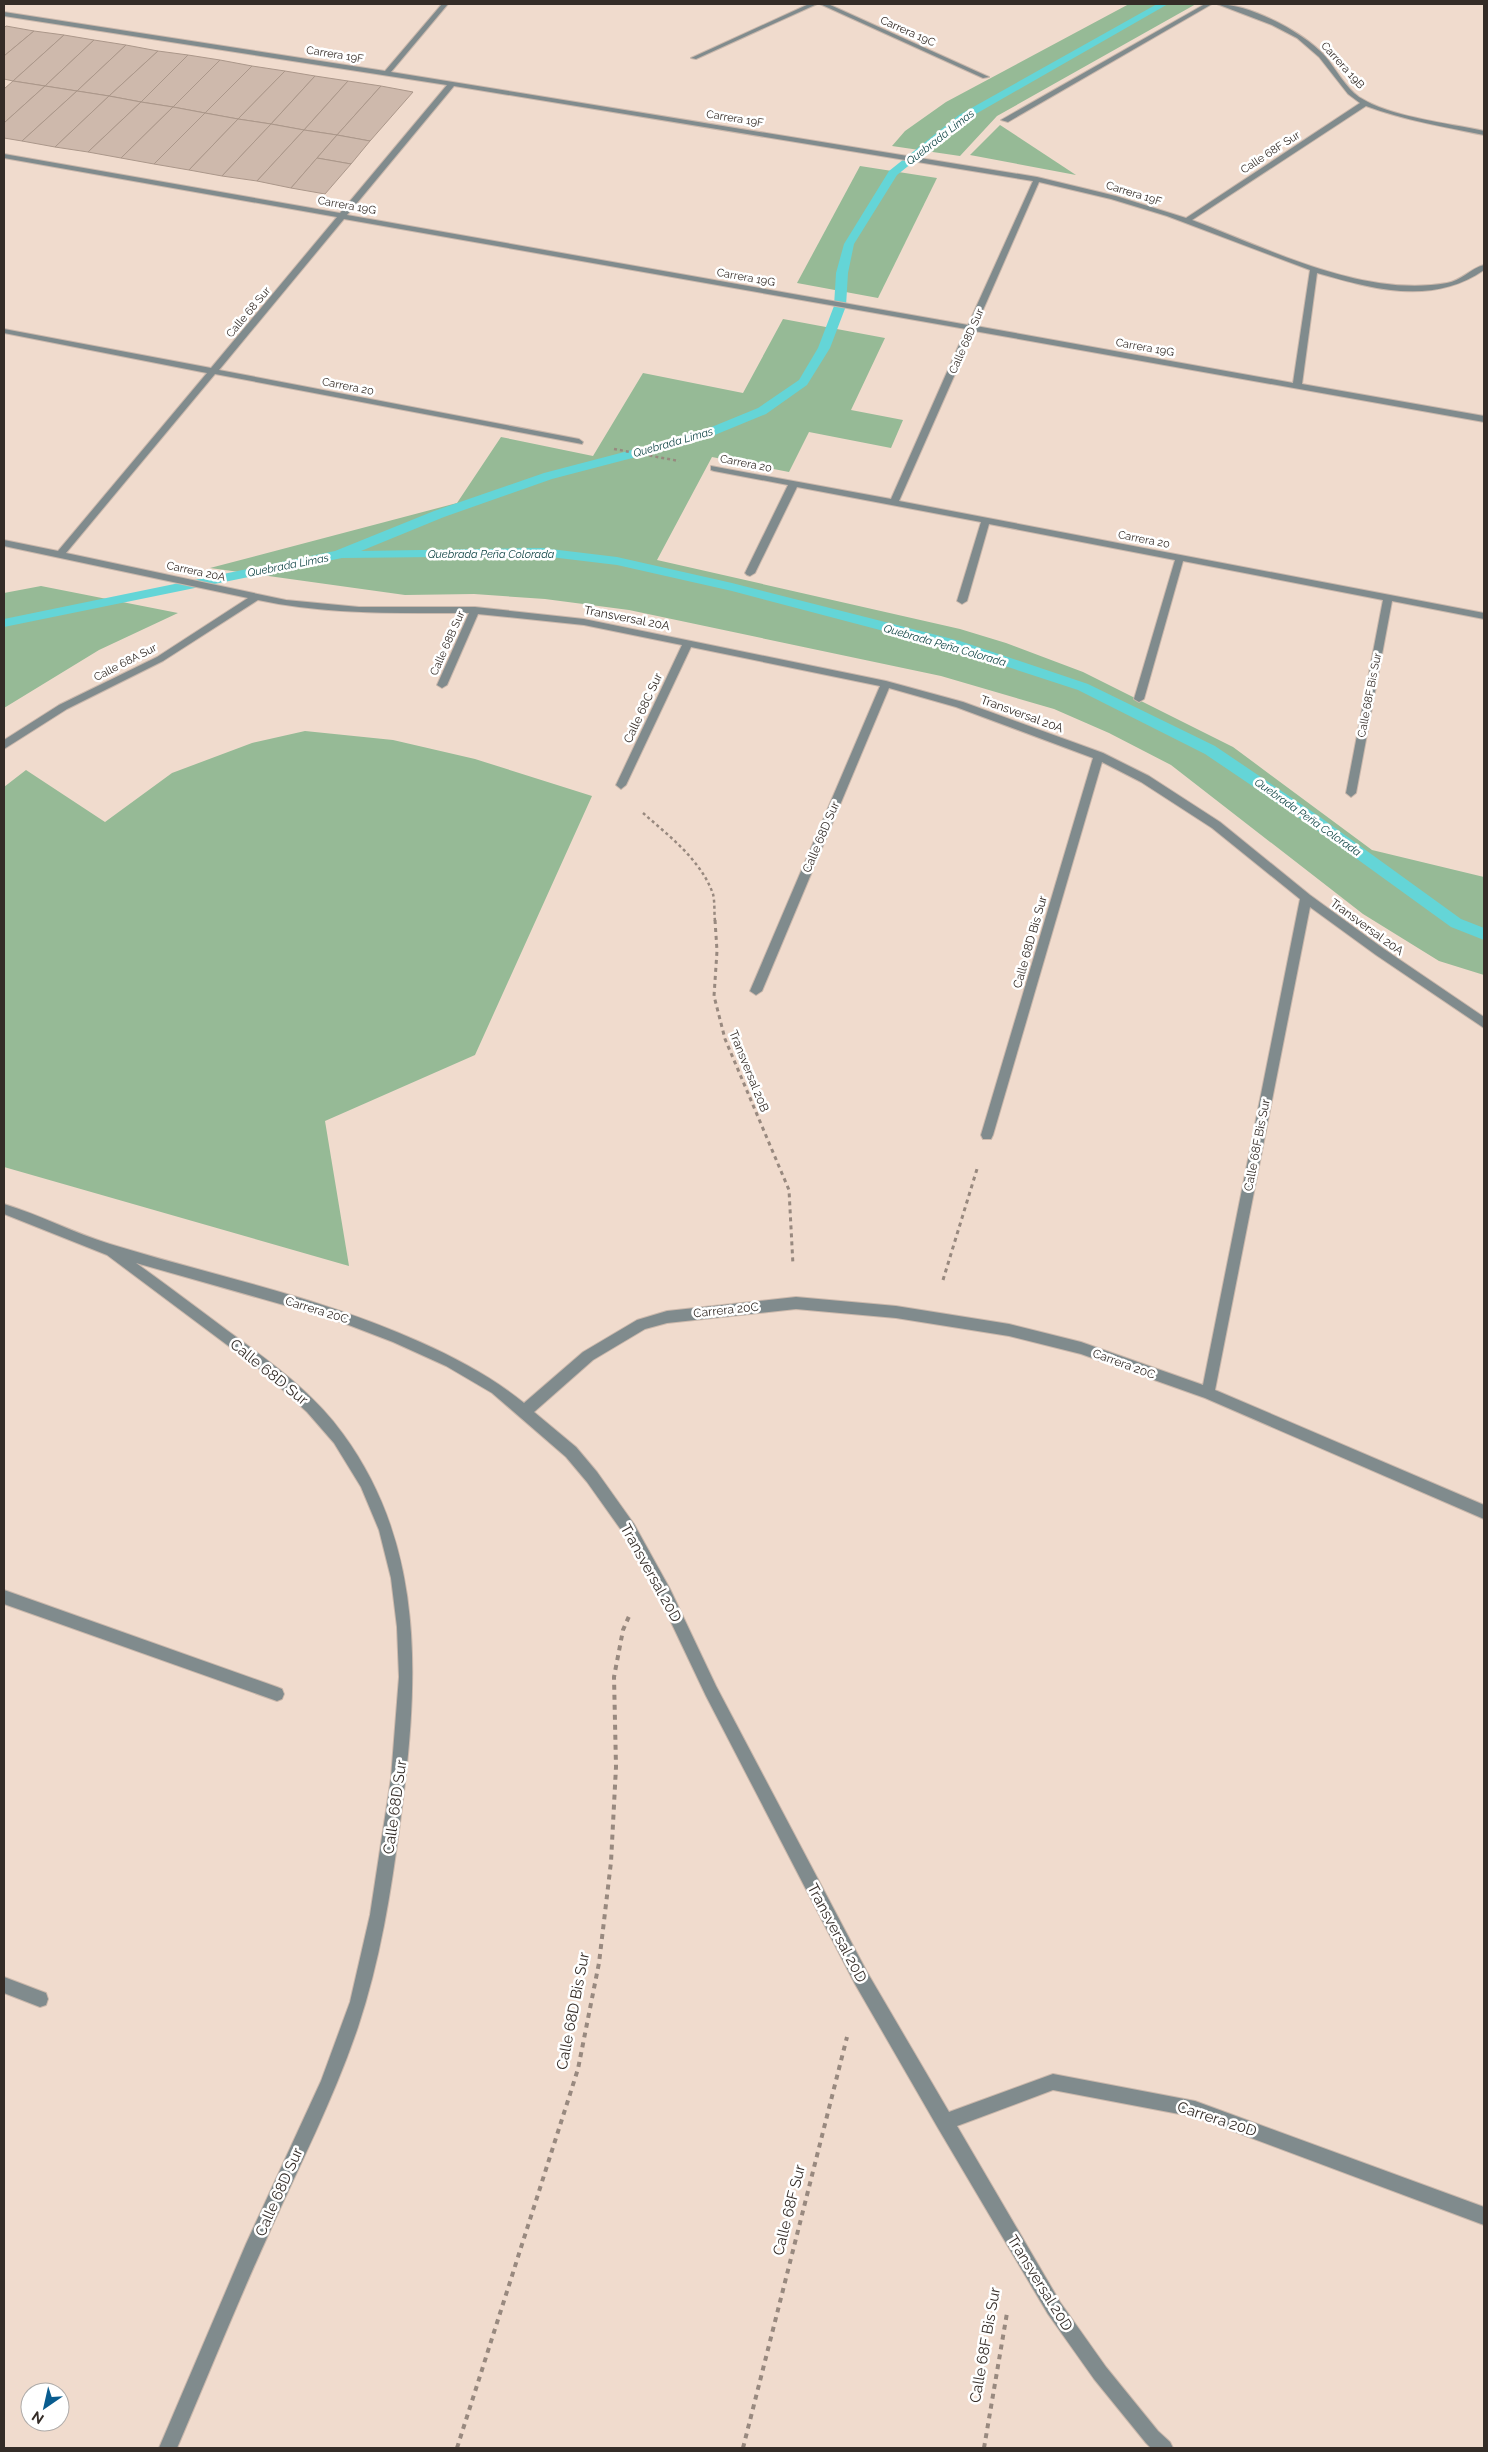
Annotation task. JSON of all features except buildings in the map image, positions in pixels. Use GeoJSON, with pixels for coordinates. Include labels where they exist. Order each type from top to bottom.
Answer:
{"type":"FeatureCollection","features":[{"type":"Feature","properties":{"kind":"street"},"geometry":{"type":"LineString","coordinates":[[387,74],[444,4]]}},
{"type":"Feature","properties":{"kind":"street"},"geometry":{"type":"LineString","coordinates":[[694,58],[814,4]]}},
{"type":"Feature","properties":{"kind":"street","name":"Carrera 19C"},"geometry":{"type":"LineString","coordinates":[[824,4],[985,77]]}},
{"type":"Feature","properties":{"kind":"street"},"geometry":{"type":"LineString","coordinates":[[1005,120],[1209,4]]}},
{"type":"Feature","properties":{"kind":"street","name":"Carrera 19B"},"geometry":{"type":"LineString","coordinates":[[1220,4],[1263,18],[1292,32],[1320,55],[1355,97],[1365,103],[1401,114],[1484,133]]}},
{"type":"Feature","properties":{"kind":"street","name":"Carrera 19F"},"geometry":{"type":"LineString","coordinates":[[4,14],[1038,179],[1099,194],[1187,220],[1314,268],[1354,280],[1394,288],[1423,288],[1450,285],[1484,267]]}},
{"type":"Feature","properties":{"kind":"street","name":"Calle 68 Sur"},"geometry":{"type":"LineString","coordinates":[[60,555],[452,84]]}},
{"type":"Feature","properties":{"kind":"street","name":"Calle 68F Sur"},"geometry":{"type":"LineString","coordinates":[[1187,220],[1365,103]]}},
{"type":"Feature","properties":{"kind":"street","name":"Carrera 19G"},"geometry":{"type":"LineString","coordinates":[[4,156],[1484,419]]}},
{"type":"Feature","properties":{"kind":"street","name":"Calle 68D Sur"},"geometry":{"type":"LineString","coordinates":[[894,502],[1038,179]]}},
{"type":"Feature","properties":{"kind":"street"},"geometry":{"type":"LineString","coordinates":[[1296,386],[1314,268]]}},
{"type":"Feature","properties":{"kind":"street","name":"Carrera 20"},"geometry":{"type":"LineString","coordinates":[[4,331],[579,442]]}},
{"type":"Feature","properties":{"kind":"street","name":"Carrera 20"},"geometry":{"type":"LineString","coordinates":[[714,468],[1484,616]]}},
{"type":"Feature","properties":{"kind":"street"},"geometry":{"type":"LineString","coordinates":[[750,574],[794,483]]}},
{"type":"Feature","properties":{"kind":"street"},"geometry":{"type":"LineString","coordinates":[[962,601],[986,520]]}},
{"type":"Feature","properties":{"kind":"street","name":"Carrera 20A"},"geometry":{"type":"LineString","coordinates":[[4,543],[286,603],[359,610],[475,610]]}},
{"type":"Feature","properties":{"kind":"street"},"geometry":{"type":"LineString","coordinates":[[1139,699],[1180,557]]}},
{"type":"Feature","properties":{"kind":"street","name":"Calle 68A Sur"},"geometry":{"type":"LineString","coordinates":[[4,745],[62,707],[183,645],[256,597]]}},
{"type":"Feature","properties":{"kind":"street","name":"Calle 68F Bis Sur"},"geometry":{"type":"LineString","coordinates":[[1351,793],[1388,598]]}},
{"type":"Feature","properties":{"kind":"street","name":"Transversal 20A"},"geometry":{"type":"LineString","coordinates":[[475,610],[584,622],[886,684],[958,704],[1100,756],[1145,779],[1216,825],[1306,898],[1380,952],[1484,1023]]}},
{"type":"Feature","properties":{"kind":"street","name":"Calle 68B Sur"},"geometry":{"type":"LineString","coordinates":[[442,685],[475,610]]}},
{"type":"Feature","properties":{"kind":"street","name":"Calle 68C Sur"},"geometry":{"type":"LineString","coordinates":[[620,784],[688,642]]}},
{"type":"Feature","properties":{"kind":"street","name":"Calle 68D Sur"},"geometry":{"type":"LineString","coordinates":[[756,991],[886,684]]}},
{"type":"Feature","properties":{"kind":"street","name":"Calle 68D Bis Sur"},"geometry":{"type":"LineString","coordinates":[[987,1135],[1100,756]]}},
{"type":"Feature","properties":{"kind":"street","name":"Calle 68F Bis Sur"},"geometry":{"type":"LineString","coordinates":[[1208,1393],[1306,898]]}},
{"type":"Feature","properties":{"kind":"street","name":"Carrera 20C"},"geometry":{"type":"LineString","coordinates":[[4,1209],[106,1249],[352,1320],[451,1362],[498,1389],[525,1411],[588,1356],[642,1324],[693,1312],[796,1303],[932,1317],[1009,1330],[1080,1348],[1208,1393],[1484,1512]]}},
{"type":"Feature","properties":{"kind":"street","name":"Calle 68D Sur"},"geometry":{"type":"LineString","coordinates":[[106,1249],[276,1373],[310,1404],[340,1441],[365,1483],[385,1529],[400,1580],[407,1634],[407,1688],[402,1757],[376,1931],[358,2003],[326,2088],[226,2307],[168,2448]]}},
{"type":"Feature","properties":{"kind":"street","name":"Transversal 20D"},"geometry":{"type":"LineString","coordinates":[[525,1411],[571,1452],[592,1477],[629,1529],[665,1594],[720,1709],[861,1978],[944,2122],[1054,2308],[1146,2430],[1164,2448]]}},
{"type":"Feature","properties":{"kind":"street"},"geometry":{"type":"LineString","coordinates":[[4,1597],[277,1694]]}},
{"type":"Feature","properties":{"kind":"street"},"geometry":{"type":"LineString","coordinates":[[4,1985],[40,1999]]}},
{"type":"Feature","properties":{"kind":"street","name":"Carrera 20D"},"geometry":{"type":"LineString","coordinates":[[944,2122],[1053,2082],[1196,2109],[1484,2216]]}},
{"type":"Feature","properties":{"kind":"path","name":"Carrera 20"},"geometry":{"type":"LineString","coordinates":[[579,442],[714,468]]}},
{"type":"Feature","properties":{"kind":"path","name":"Transversal 20B"},"geometry":{"type":"LineString","coordinates":[[620,784],[646,817],[678,843],[698,868],[713,895],[717,951],[714,996],[725,1039],[789,1190],[796,1303]]}},
{"type":"Feature","properties":{"kind":"path"},"geometry":{"type":"LineString","coordinates":[[932,1317],[987,1135]]}},
{"type":"Feature","properties":{"kind":"path","name":"Calle 68D Bis Sur"},"geometry":{"type":"LineString","coordinates":[[458,2448],[578,2069],[600,1963],[611,1862],[616,1767],[614,1677],[623,1630],[650,1568]]}},
{"type":"Feature","properties":{"kind":"path","name":"Calle 68F Sur"},"geometry":{"type":"LineString","coordinates":[[743,2448],[861,1978]]}},
{"type":"Feature","properties":{"kind":"path","name":"Calle 68F Bis Sur"},"geometry":{"type":"LineString","coordinates":[[984,2448],[1018,2248]]}},
{"type":"Feature","properties":{"kind":"green space"},"geometry":{"type":"Polygon","coordinates":[[[1129,4],[1196,4],[997,116],[960,156],[892,146],[905,131],[946,102],[1129,4]]]}},
{"type":"Feature","properties":{"kind":"green space"},"geometry":{"type":"Polygon","coordinates":[[[1000,125],[1076,175],[970,155],[1000,125]]]}},
{"type":"Feature","properties":{"kind":"green space"},"geometry":{"type":"Polygon","coordinates":[[[860,166],[937,178],[878,298],[797,283],[860,166]]]}},
{"type":"Feature","properties":{"kind":"green space"},"geometry":{"type":"Polygon","coordinates":[[[783,319],[885,338],[851,410],[903,420],[891,448],[809,432],[789,472],[712,457],[657,560],[960,629],[1006,643],[1083,672],[1233,747],[1372,850],[1484,877],[1484,975],[1439,961],[1363,914],[1171,765],[1109,733],[1054,709],[941,676],[629,610],[545,599],[474,594],[405,595],[210,568],[457,503],[501,437],[593,456],[643,373],[743,393],[783,319]]]}},
{"type":"Feature","properties":{"kind":"green space"},"geometry":{"type":"Polygon","coordinates":[[[41,586],[178,613],[99,650],[4,708],[4,593],[41,586]]]}},
{"type":"Feature","properties":{"kind":"green space"},"geometry":{"type":"Polygon","coordinates":[[[305,731],[393,740],[475,759],[592,796],[475,1055],[325,1121],[349,1266],[4,1167],[4,787],[26,770],[105,822],[172,773],[252,743],[305,731]]]}},
{"type":"Feature","properties":{"kind":"waterway","name":"Quebrada Limas"},"geometry":{"type":"LineString","coordinates":[[4,623],[338,555],[439,514],[548,476],[701,436],[762,411],[803,382],[824,348],[840,306],[842,273],[849,244],[893,173],[963,117],[1163,4]]}},
{"type":"Feature","properties":{"kind":"waterway","name":"Quebrada Peña Colorada"},"geometry":{"type":"LineString","coordinates":[[347,555],[542,552],[617,561],[732,587],[960,646],[1083,687],[1210,750],[1315,821],[1456,923],[1484,934]]}}]}
